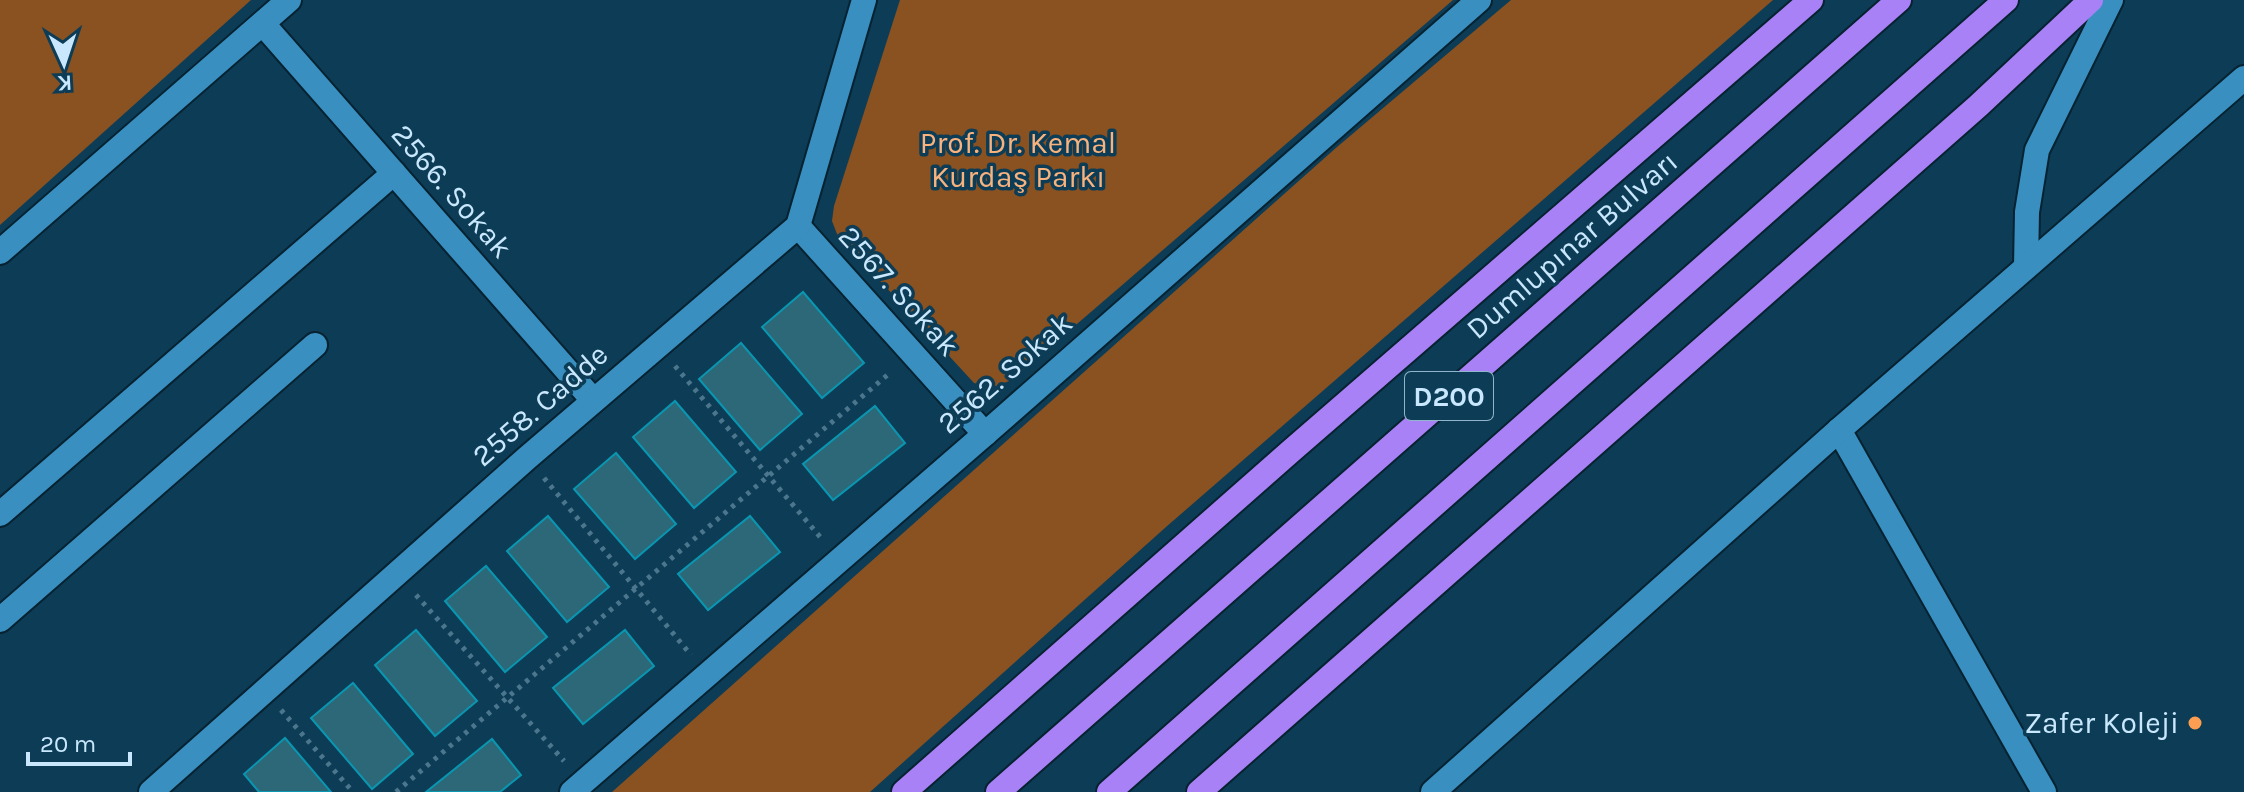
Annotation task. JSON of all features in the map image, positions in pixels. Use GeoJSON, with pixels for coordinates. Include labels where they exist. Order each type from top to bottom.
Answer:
{"type":"FeatureCollection","features":[{"type":"Feature","properties":{"kind":"highway"},"geometry":{"type":"LineString","coordinates":[[904,792],[1811,0]]}},
{"type":"Feature","properties":{"kind":"highway","name":"Dumlupınar Bulvarı"},"geometry":{"type":"LineString","coordinates":[[998,792],[1899,0]]}},
{"type":"Feature","properties":{"kind":"highway","name":"D200"},"geometry":{"type":"LineString","coordinates":[[1109,792],[2006,0]]}},
{"type":"Feature","properties":{"kind":"highway"},"geometry":{"type":"LineString","coordinates":[[1199,792],[1978,106],[2091,0]]}},
{"type":"Feature","properties":{"kind":"street"},"geometry":{"type":"LineString","coordinates":[[0,252],[289,0]]}},
{"type":"Feature","properties":{"kind":"street"},"geometry":{"type":"LineString","coordinates":[[798,226],[864,0]]}},
{"type":"Feature","properties":{"kind":"street","name":"2562. Sokak"},"geometry":{"type":"LineString","coordinates":[[577,787],[1479,0]]}},
{"type":"Feature","properties":{"kind":"street"},"geometry":{"type":"LineString","coordinates":[[2026,267],[2027,212],[2037,150],[2111,0]]}},
{"type":"Feature","properties":{"kind":"street","name":"2566. Sokak"},"geometry":{"type":"LineString","coordinates":[[263,24],[593,400]]}},
{"type":"Feature","properties":{"kind":"street"},"geometry":{"type":"LineString","coordinates":[[1433,792],[1839,430],[2244,78]]}},
{"type":"Feature","properties":{"kind":"street"},"geometry":{"type":"LineString","coordinates":[[0,514],[394,173]]}},
{"type":"Feature","properties":{"kind":"street","name":"2558. Cadde"},"geometry":{"type":"LineString","coordinates":[[151,792],[593,400],[798,226]]}},
{"type":"Feature","properties":{"kind":"street","name":"2567. Sokak"},"geometry":{"type":"LineString","coordinates":[[798,226],[985,434]]}},
{"type":"Feature","properties":{"kind":"street"},"geometry":{"type":"LineString","coordinates":[[0,620],[315,345]]}},
{"type":"Feature","properties":{"kind":"street"},"geometry":{"type":"LineString","coordinates":[[1839,430],[2044,792]]}},
{"type":"Feature","properties":{"kind":"path"},"geometry":{"type":"LineString","coordinates":[[657,345],[840,560]]}},
{"type":"Feature","properties":{"kind":"path"},"geometry":{"type":"LineString","coordinates":[[396,792],[913,353]]}},
{"type":"Feature","properties":{"kind":"path"},"geometry":{"type":"LineString","coordinates":[[527,458],[707,674]]}},
{"type":"Feature","properties":{"kind":"path"},"geometry":{"type":"LineString","coordinates":[[397,574],[508,697],[577,787]]}},
{"type":"Feature","properties":{"kind":"path"},"geometry":{"type":"LineString","coordinates":[[265,692],[353,792]]}},
{"type":"Feature","properties":{"kind":"green space"},"geometry":{"type":"Polygon","coordinates":[[[0,0],[251,0],[0,225],[0,0]]]}},
{"type":"Feature","properties":{"kind":"green space","name":"Prof. Dr. Kemal Kurdaş Parkı"},"geometry":{"type":"Polygon","coordinates":[[[900,0],[1453,0],[1012,380],[993,387],[974,383],[837,234],[832,221],[834,206],[900,0]]]}},
{"type":"Feature","properties":{"kind":"green space"},"geometry":{"type":"Polygon","coordinates":[[[1511,0],[1773,0],[1166,527],[870,792],[612,792],[1337,147],[1511,0]]]}},
{"type":"Feature","properties":{"kind":"building"},"geometry":{"type":"Polygon","coordinates":[[[803,292],[864,363],[822,398],[762,327],[803,292]]]}},
{"type":"Feature","properties":{"kind":"building"},"geometry":{"type":"Polygon","coordinates":[[[741,343],[802,414],[760,450],[699,379],[741,343]]]}},
{"type":"Feature","properties":{"kind":"building"},"geometry":{"type":"Polygon","coordinates":[[[675,401],[736,472],[694,508],[633,437],[675,401]]]}},
{"type":"Feature","properties":{"kind":"building"},"geometry":{"type":"Polygon","coordinates":[[[875,406],[905,443],[833,500],[803,464],[875,406]]]}},
{"type":"Feature","properties":{"kind":"building"},"geometry":{"type":"Polygon","coordinates":[[[616,453],[676,524],[635,559],[574,489],[616,453]]]}},
{"type":"Feature","properties":{"kind":"building"},"geometry":{"type":"Polygon","coordinates":[[[548,516],[609,587],[567,622],[507,551],[548,516]]]}},
{"type":"Feature","properties":{"kind":"building"},"geometry":{"type":"Polygon","coordinates":[[[750,516],[780,552],[708,610],[678,574],[750,516]]]}},
{"type":"Feature","properties":{"kind":"building"},"geometry":{"type":"Polygon","coordinates":[[[486,566],[547,637],[505,672],[445,601],[486,566]]]}},
{"type":"Feature","properties":{"kind":"building"},"geometry":{"type":"Polygon","coordinates":[[[416,630],[477,701],[435,736],[375,665],[416,630]]]}},
{"type":"Feature","properties":{"kind":"building"},"geometry":{"type":"Polygon","coordinates":[[[625,630],[654,666],[583,724],[553,688],[625,630]]]}},
{"type":"Feature","properties":{"kind":"building"},"geometry":{"type":"Polygon","coordinates":[[[353,683],[413,754],[372,789],[311,718],[353,683]]]}},
{"type":"Feature","properties":{"kind":"building"},"geometry":{"type":"Polygon","coordinates":[[[285,738],[331,792],[259,792],[244,774],[285,738]]]}},
{"type":"Feature","properties":{"kind":"building"},"geometry":{"type":"Polygon","coordinates":[[[492,739],[521,775],[500,792],[426,792],[492,739]]]}},
{"type":"Feature","properties":{"kind":"place","name":"Zafer Koleji"},"geometry":{"type":"Point","coordinates":[2195,723]}}]}
